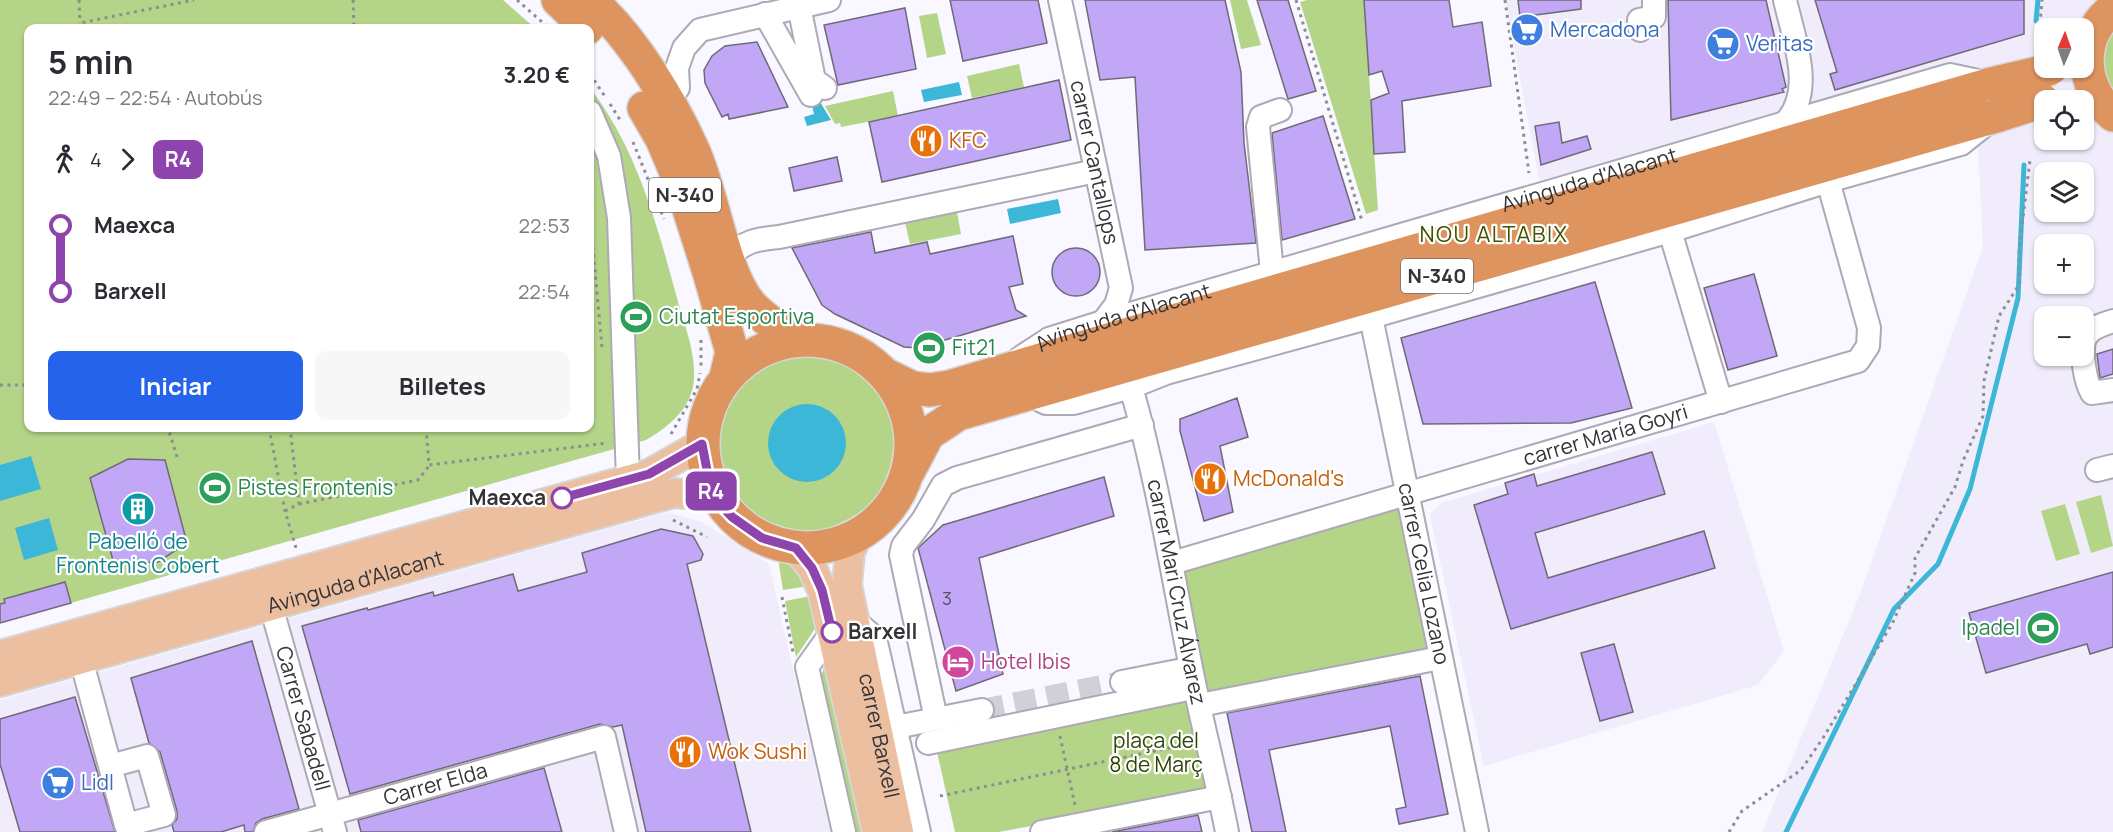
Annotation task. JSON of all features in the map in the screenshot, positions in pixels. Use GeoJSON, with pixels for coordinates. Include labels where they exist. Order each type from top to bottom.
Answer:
{"type":"FeatureCollection","features":[{"type":"Feature","properties":{"kind":"highway","name":"N-340"},"geometry":{"type":"LineString","coordinates":[[558,0],[582,24]]}},
{"type":"Feature","properties":{"kind":"highway","name":"N-340"},"geometry":{"type":"LineString","coordinates":[[590,0],[629,45],[658,88],[694,150],[737,284],[750,304],[770,322],[797,340]]}},
{"type":"Feature","properties":{"kind":"highway","name":"N-340"},"geometry":{"type":"LineString","coordinates":[[2094,90],[2088,76],[2087,51],[2098,23]]}},
{"type":"Feature","properties":{"kind":"highway","name":"N-340"},"geometry":{"type":"LineString","coordinates":[[594,37],[613,59],[662,139],[681,184],[732,352],[726,377],[709,406],[702,444],[712,496],[732,517],[762,538],[796,548],[826,546],[858,534],[890,507],[908,472],[909,424],[905,408],[886,375],[863,355],[832,342],[797,340],[773,345],[747,358],[726,377]]}},
{"type":"Feature","properties":{"kind":"highway","name":"Avinguda d'Alacant"},"geometry":{"type":"LineString","coordinates":[[886,375],[912,388],[930,390],[990,377],[1118,337],[1991,84],[2034,74]]}},
{"type":"Feature","properties":{"kind":"highway","name":"N-340"},"geometry":{"type":"LineString","coordinates":[[2094,91],[2097,98],[2094,106]]}},
{"type":"Feature","properties":{"kind":"highway","name":"Avinguda d'Alacant"},"geometry":{"type":"LineString","coordinates":[[908,472],[928,434],[958,414],[1819,165],[2034,106]]}},
{"type":"Feature","properties":{"kind":"main road","name":"Avinguda d'Alacant"},"geometry":{"type":"LineString","coordinates":[[0,655],[649,474],[702,444]]}},
{"type":"Feature","properties":{"kind":"main road","name":"Avinguda d'Alacant"},"geometry":{"type":"LineString","coordinates":[[0,682],[655,498],[675,493],[712,496]]}},
{"type":"Feature","properties":{"kind":"main road","name":"carrer Barxell"},"geometry":{"type":"LineString","coordinates":[[858,534],[848,564],[843,626],[877,832]]}},
{"type":"Feature","properties":{"kind":"main road","name":"carrer Barxell"},"geometry":{"type":"LineString","coordinates":[[796,548],[812,568],[843,626],[899,832]]}},
{"type":"Feature","properties":{"kind":"street"},"geometry":{"type":"LineString","coordinates":[[612,0],[649,44],[678,88],[708,147],[729,217],[727,253]]}},
{"type":"Feature","properties":{"kind":"street"},"geometry":{"type":"LineString","coordinates":[[678,88],[677,68],[684,48],[700,30],[829,0]]}},
{"type":"Feature","properties":{"kind":"street","name":"carrer Cantallops"},"geometry":{"type":"LineString","coordinates":[[1060,0],[1121,288],[1116,305],[1103,322]]}},
{"type":"Feature","properties":{"kind":"street"},"geometry":{"type":"LineString","coordinates":[[1640,30],[1640,20],[1654,17],[1654,0]]}},
{"type":"Feature","properties":{"kind":"street"},"geometry":{"type":"LineString","coordinates":[[1785,0],[1801,74],[1798,103],[1785,123]]}},
{"type":"Feature","properties":{"kind":"street"},"geometry":{"type":"LineString","coordinates":[[765,14],[818,92],[799,6]]}},
{"type":"Feature","properties":{"kind":"street"},"geometry":{"type":"LineString","coordinates":[[1801,74],[1816,97],[1834,108]]}},
{"type":"Feature","properties":{"kind":"street","name":"Avinguda d'Alacant"},"geometry":{"type":"LineString","coordinates":[[990,377],[1049,339],[1272,272],[1950,75],[1991,84]]}},
{"type":"Feature","properties":{"kind":"street"},"geometry":{"type":"LineString","coordinates":[[1272,272],[1258,128],[1261,117],[1280,110]]}},
{"type":"Feature","properties":{"kind":"street","name":"Avinguda d'Alacant"},"geometry":{"type":"LineString","coordinates":[[1028,395],[1046,402],[1074,403],[1131,387],[1166,373],[1671,231],[1828,181],[1960,144],[1993,117]]}},
{"type":"Feature","properties":{"kind":"street"},"geometry":{"type":"LineString","coordinates":[[594,121],[609,156],[619,218],[628,480]]}},
{"type":"Feature","properties":{"kind":"street"},"geometry":{"type":"LineString","coordinates":[[727,253],[758,239],[779,237],[1096,171]]}},
{"type":"Feature","properties":{"kind":"street","name":"carrer María Goyri"},"geometry":{"type":"LineString","coordinates":[[1172,563],[1857,361],[1868,346],[1869,328],[1828,181]]}},
{"type":"Feature","properties":{"kind":"street"},"geometry":{"type":"LineString","coordinates":[[1671,231],[1721,402]]}},
{"type":"Feature","properties":{"kind":"street","name":"carrer Celia Lozano"},"geometry":{"type":"LineString","coordinates":[[1371,317],[1477,832]]}},
{"type":"Feature","properties":{"kind":"street"},"geometry":{"type":"LineString","coordinates":[[2113,321],[2093,328],[2085,337],[2084,349],[2088,386],[2092,393],[2113,390]]}},
{"type":"Feature","properties":{"kind":"street","name":"carrer Mari Cruz Álvarez"},"geometry":{"type":"LineString","coordinates":[[1131,387],[1142,425],[1172,563],[1190,665],[1227,832]]}},
{"type":"Feature","properties":{"kind":"street"},"geometry":{"type":"LineString","coordinates":[[936,719],[901,555],[903,546],[923,520],[943,485],[957,478],[1142,425]]}},
{"type":"Feature","properties":{"kind":"street"},"geometry":{"type":"LineString","coordinates":[[0,643],[507,502],[540,504]]}},
{"type":"Feature","properties":{"kind":"street","name":"Carrer Sabadell"},"geometry":{"type":"LineString","coordinates":[[271,606],[332,823]]}},
{"type":"Feature","properties":{"kind":"street"},"geometry":{"type":"LineString","coordinates":[[844,832],[807,667],[843,626],[875,638],[919,832]]}},
{"type":"Feature","properties":{"kind":"street"},"geometry":{"type":"LineString","coordinates":[[1200,705],[1440,658]]}},
{"type":"Feature","properties":{"kind":"street"},"geometry":{"type":"LineString","coordinates":[[81,659],[110,766],[126,825],[149,826],[164,814],[147,756],[110,766]]}},
{"type":"Feature","properties":{"kind":"street"},"geometry":{"type":"LineString","coordinates":[[1122,682],[1188,669],[1190,665]]}},
{"type":"Feature","properties":{"kind":"street"},"geometry":{"type":"LineString","coordinates":[[928,743],[1183,690]]}},
{"type":"Feature","properties":{"kind":"street"},"geometry":{"type":"LineString","coordinates":[[896,728],[982,710]]}},
{"type":"Feature","properties":{"kind":"street","name":"Carrer Elda"},"geometry":{"type":"LineString","coordinates":[[266,832],[332,823],[604,736],[626,832]]}},
{"type":"Feature","properties":{"kind":"street"},"geometry":{"type":"LineString","coordinates":[[1042,832],[1220,797]]}},
{"type":"Feature","properties":{"kind":"path"},"geometry":{"type":"LineString","coordinates":[[79,0],[80,23],[179,1],[194,0]]}},
{"type":"Feature","properties":{"kind":"path"},"geometry":{"type":"LineString","coordinates":[[353,0],[354,24]]}},
{"type":"Feature","properties":{"kind":"path"},"geometry":{"type":"LineString","coordinates":[[517,0],[544,24]]}},
{"type":"Feature","properties":{"kind":"path"},"geometry":{"type":"LineString","coordinates":[[1296,0],[1362,221]]}},
{"type":"Feature","properties":{"kind":"path"},"geometry":{"type":"LineString","coordinates":[[1505,0],[1529,172]]}},
{"type":"Feature","properties":{"kind":"path"},"geometry":{"type":"LineString","coordinates":[[2040,18],[2042,0]]}},
{"type":"Feature","properties":{"kind":"path"},"geometry":{"type":"LineString","coordinates":[[594,80],[625,128]]}},
{"type":"Feature","properties":{"kind":"path"},"geometry":{"type":"LineString","coordinates":[[632,138],[665,221]]}},
{"type":"Feature","properties":{"kind":"path"},"geometry":{"type":"LineString","coordinates":[[1729,832],[1742,811],[1801,770],[1823,738],[1893,624],[1915,573],[1915,558],[1955,487],[1963,461],[1983,416],[1984,381],[1999,316],[2019,285],[2019,250],[2030,160]]}},
{"type":"Feature","properties":{"kind":"path"},"geometry":{"type":"LineString","coordinates":[[594,260],[602,347]]}},
{"type":"Feature","properties":{"kind":"path"},"geometry":{"type":"LineString","coordinates":[[664,438],[674,432],[696,389],[701,367],[701,332]]}},
{"type":"Feature","properties":{"kind":"path"},"geometry":{"type":"LineString","coordinates":[[0,385],[24,385]]}},
{"type":"Feature","properties":{"kind":"path"},"geometry":{"type":"LineString","coordinates":[[169,432],[177,457]]}},
{"type":"Feature","properties":{"kind":"path"},"geometry":{"type":"LineString","coordinates":[[270,432],[285,511],[296,548]]}},
{"type":"Feature","properties":{"kind":"path"},"geometry":{"type":"LineString","coordinates":[[290,432],[299,504]]}},
{"type":"Feature","properties":{"kind":"path"},"geometry":{"type":"LineString","coordinates":[[285,511],[299,504],[418,480],[429,465],[426,432]]}},
{"type":"Feature","properties":{"kind":"path"},"geometry":{"type":"LineString","coordinates":[[429,465],[611,442]]}},
{"type":"Feature","properties":{"kind":"path"},"geometry":{"type":"LineString","coordinates":[[673,520],[707,537]]}},
{"type":"Feature","properties":{"kind":"path"},"geometry":{"type":"LineString","coordinates":[[1056,716],[1079,825]]}},
{"type":"Feature","properties":{"kind":"path"},"geometry":{"type":"LineString","coordinates":[[940,796],[1194,743]]}},
{"type":"Feature","properties":{"kind":"shaded area"},"geometry":{"type":"Polygon","coordinates":[[[1505,0],[2113,0],[2113,832],[1762,832],[1860,594],[1983,247],[1975,84],[1539,180],[1505,0]]]}},
{"type":"Feature","properties":{"kind":"shaded area"},"geometry":{"type":"Polygon","coordinates":[[[1714,422],[1784,651],[1758,685],[1484,766],[1430,515],[1441,503],[1714,422]]]}},
{"type":"Feature","properties":{"kind":"shaded area"},"geometry":{"type":"Polygon","coordinates":[[[668,512],[702,522],[769,564],[830,832],[0,832],[0,700],[668,512]]]}},
{"type":"Feature","properties":{"kind":"green space","name":"Ciutat Esportiva"},"geometry":{"type":"Polygon","coordinates":[[[0,0],[503,0],[530,24],[24,24],[24,432],[594,432],[594,94],[607,112],[634,163],[663,246],[688,334],[693,355],[694,376],[690,396],[681,412],[668,425],[646,440],[0,623],[0,0]]]}},
{"type":"Feature","properties":{"kind":"green space"},"geometry":{"type":"Polygon","coordinates":[[[1230,0],[1247,0],[1261,45],[1241,49],[1230,0]]]}},
{"type":"Feature","properties":{"kind":"green space"},"geometry":{"type":"Polygon","coordinates":[[[1364,0],[1378,210],[1366,214],[1300,2],[1364,0]]]}},
{"type":"Feature","properties":{"kind":"green space"},"geometry":{"type":"Polygon","coordinates":[[[937,13],[946,54],[927,58],[919,16],[937,13]]]}},
{"type":"Feature","properties":{"kind":"green space"},"geometry":{"type":"Polygon","coordinates":[[[2113,31],[2113,91],[2106,77],[2103,61],[2106,46],[2113,31]]]}},
{"type":"Feature","properties":{"kind":"green space"},"geometry":{"type":"Polygon","coordinates":[[[1019,64],[1024,87],[972,98],[967,76],[1019,64]]]}},
{"type":"Feature","properties":{"kind":"green space"},"geometry":{"type":"Polygon","coordinates":[[[893,91],[898,116],[841,127],[840,123],[835,124],[825,106],[893,91]]]}},
{"type":"Feature","properties":{"kind":"green space"},"geometry":{"type":"Polygon","coordinates":[[[956,207],[961,234],[910,244],[904,218],[956,207]]]}},
{"type":"Feature","properties":{"kind":"green space"},"geometry":{"type":"Polygon","coordinates":[[[805,355],[837,361],[856,371],[871,384],[883,399],[890,416],[893,435],[893,454],[888,473],[875,498],[860,512],[848,519],[824,529],[812,531],[788,528],[760,517],[739,499],[726,476],[720,451],[722,424],[731,400],[749,378],[774,362],[805,355]]]}},
{"type":"Feature","properties":{"kind":"green space","name":"plaça del 8 de Març"},"geometry":{"type":"Polygon","coordinates":[[[1407,494],[1440,658],[1201,705],[1219,792],[998,832],[955,832],[937,752],[1197,694],[1172,563],[1407,494]]]}},
{"type":"Feature","properties":{"kind":"green space"},"geometry":{"type":"Polygon","coordinates":[[[2101,495],[2113,546],[2091,553],[2076,502],[2101,495]]]}},
{"type":"Feature","properties":{"kind":"green space"},"geometry":{"type":"Polygon","coordinates":[[[2065,504],[2080,554],[2056,561],[2041,511],[2065,504]]]}},
{"type":"Feature","properties":{"kind":"green space"},"geometry":{"type":"Polygon","coordinates":[[[778,558],[797,570],[809,586],[783,590],[778,558]]]}},
{"type":"Feature","properties":{"kind":"green space"},"geometry":{"type":"Polygon","coordinates":[[[811,596],[816,627],[796,657],[785,601],[811,596]]]}},
{"type":"Feature","properties":{"kind":"green space"},"geometry":{"type":"Polygon","coordinates":[[[828,656],[867,832],[853,832],[820,679],[828,656]]]}},
{"type":"Feature","properties":{"kind":"water"},"geometry":{"type":"Polygon","coordinates":[[[959,82],[962,95],[924,102],[921,90],[959,82]]]}},
{"type":"Feature","properties":{"kind":"water"},"geometry":{"type":"Polygon","coordinates":[[[817,97],[831,120],[807,126],[804,117],[814,114],[811,101],[817,97]]]}},
{"type":"Feature","properties":{"kind":"water"},"geometry":{"type":"Polygon","coordinates":[[[1058,199],[1061,213],[1010,224],[1007,209],[1058,199]]]}},
{"type":"Feature","properties":{"kind":"water"},"geometry":{"type":"Polygon","coordinates":[[[807,404],[822,407],[839,421],[846,443],[843,458],[829,475],[807,482],[792,479],[775,465],[768,443],[771,428],[785,411],[807,404]]]}},
{"type":"Feature","properties":{"kind":"water"},"geometry":{"type":"Polygon","coordinates":[[[31,456],[41,489],[0,501],[0,465],[31,456]]]}},
{"type":"Feature","properties":{"kind":"water"},"geometry":{"type":"Polygon","coordinates":[[[49,518],[58,550],[24,560],[15,528],[49,518]]]}},
{"type":"Feature","properties":{"kind":"building"},"geometry":{"type":"Polygon","coordinates":[[[950,0],[1038,0],[1047,43],[963,61],[950,0]]]}},
{"type":"Feature","properties":{"kind":"building"},"geometry":{"type":"Polygon","coordinates":[[[1085,0],[1225,0],[1241,72],[1244,143],[1256,243],[1145,250],[1135,77],[1100,80],[1085,0]]]}},
{"type":"Feature","properties":{"kind":"building"},"geometry":{"type":"Polygon","coordinates":[[[1257,0],[1288,0],[1316,91],[1288,99],[1257,0]]]}},
{"type":"Feature","properties":{"kind":"building"},"geometry":{"type":"Polygon","coordinates":[[[1364,0],[1449,0],[1453,27],[1482,22],[1491,86],[1402,101],[1405,152],[1374,154],[1371,100],[1389,93],[1382,71],[1369,75],[1364,0]]]}},
{"type":"Feature","properties":{"kind":"building"},"geometry":{"type":"Polygon","coordinates":[[[1518,0],[1581,0],[1581,9],[1520,17],[1518,0]]]}},
{"type":"Feature","properties":{"kind":"building","name":"Veritas"},"geometry":{"type":"Polygon","coordinates":[[[1668,0],[1766,0],[1786,87],[1782,89],[1784,92],[1671,120],[1668,0]]]}},
{"type":"Feature","properties":{"kind":"building"},"geometry":{"type":"Polygon","coordinates":[[[1815,0],[2024,0],[2024,34],[1835,90],[1830,74],[1837,72],[1815,0]]]}},
{"type":"Feature","properties":{"kind":"building"},"geometry":{"type":"Polygon","coordinates":[[[905,8],[916,69],[838,85],[824,25],[905,8]]]}},
{"type":"Feature","properties":{"kind":"building"},"geometry":{"type":"Polygon","coordinates":[[[757,42],[788,107],[729,119],[728,114],[722,117],[705,83],[704,70],[712,56],[725,46],[757,42]]]}},
{"type":"Feature","properties":{"kind":"building"},"geometry":{"type":"Polygon","coordinates":[[[1059,80],[1071,140],[882,182],[869,122],[1059,80]]]}},
{"type":"Feature","properties":{"kind":"building"},"geometry":{"type":"Polygon","coordinates":[[[1323,116],[1355,219],[1282,240],[1272,133],[1323,116]]]}},
{"type":"Feature","properties":{"kind":"building"},"geometry":{"type":"Polygon","coordinates":[[[1559,122],[1562,143],[1587,136],[1591,149],[1541,165],[1535,126],[1559,122]]]}},
{"type":"Feature","properties":{"kind":"building"},"geometry":{"type":"Polygon","coordinates":[[[837,157],[842,181],[794,191],[789,168],[837,157]]]}},
{"type":"Feature","properties":{"kind":"building"},"geometry":{"type":"Polygon","coordinates":[[[871,232],[875,253],[927,242],[930,254],[1013,236],[1023,284],[1009,287],[1016,310],[1026,316],[918,348],[904,347],[835,314],[822,305],[792,248],[871,232]]]}},
{"type":"Feature","properties":{"kind":"building"},"geometry":{"type":"Polygon","coordinates":[[[1071,248],[1081,248],[1096,258],[1100,272],[1096,286],[1090,292],[1081,296],[1071,296],[1056,286],[1052,277],[1052,267],[1062,252],[1071,248]]]}},
{"type":"Feature","properties":{"kind":"building"},"geometry":{"type":"Polygon","coordinates":[[[1754,274],[1777,356],[1728,370],[1704,288],[1754,274]]]}},
{"type":"Feature","properties":{"kind":"building"},"geometry":{"type":"Polygon","coordinates":[[[1595,282],[1632,408],[1571,423],[1423,424],[1401,338],[1595,282]]]}},
{"type":"Feature","properties":{"kind":"building"},"geometry":{"type":"Polygon","coordinates":[[[2113,349],[2113,374],[2100,378],[2097,354],[2113,349]]]}},
{"type":"Feature","properties":{"kind":"building","name":"McDonald's"},"geometry":{"type":"Polygon","coordinates":[[[1237,398],[1248,437],[1220,446],[1233,512],[1204,521],[1180,431],[1180,419],[1237,398]]]}},
{"type":"Feature","properties":{"kind":"building"},"geometry":{"type":"Polygon","coordinates":[[[1652,452],[1665,494],[1535,533],[1548,578],[1704,531],[1715,568],[1511,629],[1474,505],[1508,494],[1505,483],[1534,474],[1537,486],[1652,452]]]}},
{"type":"Feature","properties":{"kind":"building","name":"Pabelló de Frontenis Cobert"},"geometry":{"type":"Polygon","coordinates":[[[128,459],[165,460],[187,543],[158,562],[114,564],[90,478],[128,459]]]}},
{"type":"Feature","properties":{"kind":"building"},"geometry":{"type":"Polygon","coordinates":[[[1104,477],[1114,516],[979,558],[1003,674],[956,691],[918,548],[943,525],[1104,477]]]}},
{"type":"Feature","properties":{"kind":"building"},"geometry":{"type":"Polygon","coordinates":[[[661,529],[693,536],[703,554],[701,560],[687,564],[751,832],[646,832],[622,725],[613,727],[600,724],[350,794],[302,626],[433,592],[434,596],[513,574],[518,591],[587,572],[582,553],[661,529]]]}},
{"type":"Feature","properties":{"kind":"building","name":"Ipadel"},"geometry":{"type":"Polygon","coordinates":[[[2113,572],[2113,647],[2090,654],[2087,644],[1986,673],[1969,613],[2113,572]]]}},
{"type":"Feature","properties":{"kind":"building"},"geometry":{"type":"Polygon","coordinates":[[[65,582],[71,603],[0,623],[0,604],[5,603],[4,599],[65,582]]]}},
{"type":"Feature","properties":{"kind":"building"},"geometry":{"type":"Polygon","coordinates":[[[252,641],[299,809],[262,819],[256,823],[253,832],[245,832],[244,825],[221,832],[174,832],[172,825],[177,819],[177,811],[160,752],[149,743],[131,678],[252,641]]]}},
{"type":"Feature","properties":{"kind":"building"},"geometry":{"type":"Polygon","coordinates":[[[1614,644],[1633,712],[1600,721],[1581,653],[1614,644]]]}},
{"type":"Feature","properties":{"kind":"building"},"geometry":{"type":"Polygon","coordinates":[[[1420,676],[1448,814],[1399,824],[1396,809],[1406,807],[1390,726],[1269,750],[1286,832],[1252,832],[1227,713],[1420,676]]]}},
{"type":"Feature","properties":{"kind":"building"},"geometry":{"type":"Polygon","coordinates":[[[75,697],[115,832],[20,832],[0,764],[0,719],[75,697]]]}},
{"type":"Feature","properties":{"kind":"building"},"geometry":{"type":"Polygon","coordinates":[[[544,768],[562,832],[361,832],[358,820],[544,768]]]}},
{"type":"Feature","properties":{"kind":"building"},"geometry":{"type":"Polygon","coordinates":[[[1198,815],[1202,832],[1112,832],[1198,815]]]}},
{"type":"Feature","properties":{"kind":"waterway"},"geometry":{"type":"LineString","coordinates":[[2036,18],[2038,0]]}},
{"type":"Feature","properties":{"kind":"waterway"},"geometry":{"type":"LineString","coordinates":[[1786,832],[1894,609],[1938,564],[1970,489],[2018,298],[2024,165]]}},
{"type":"Feature","properties":{"kind":"tunnel"},"geometry":{"type":"LineString","coordinates":[[982,710],[1122,682]]}},
{"type":"Feature","properties":{"kind":"bus line","name":"R4"},"geometry":{"type":"LineString","coordinates":[[562,498],[649,474],[702,444],[712,496],[732,517],[762,538],[796,548],[812,568],[822,590],[832,632]]}},
{"type":"Feature","properties":{"kind":"place","name":"Mercadona"},"geometry":{"type":"Point","coordinates":[1527,30]}},
{"type":"Feature","properties":{"kind":"place","name":"Veritas"},"geometry":{"type":"Point","coordinates":[1723,44]}},
{"type":"Feature","properties":{"kind":"place","name":"KFC"},"geometry":{"type":"Point","coordinates":[926,141]}},
{"type":"Feature","properties":{"kind":"place","name":"Ciutat Esportiva"},"geometry":{"type":"Point","coordinates":[636,317]}},
{"type":"Feature","properties":{"kind":"place","name":"Fit21"},"geometry":{"type":"Point","coordinates":[929,348]}},
{"type":"Feature","properties":{"kind":"place","name":"McDonald's"},"geometry":{"type":"Point","coordinates":[1210,479]}},
{"type":"Feature","properties":{"kind":"place","name":"Pistes Frontenis"},"geometry":{"type":"Point","coordinates":[215,488]}},
{"type":"Feature","properties":{"kind":"place","name":"Maexca"},"geometry":{"type":"Point","coordinates":[562,498]}},
{"type":"Feature","properties":{"kind":"place","name":"Pabelló de Frontenis Cobert"},"geometry":{"type":"Point","coordinates":[138,509]}},
{"type":"Feature","properties":{"kind":"place","name":"Ipadel"},"geometry":{"type":"Point","coordinates":[2043,628]}},
{"type":"Feature","properties":{"kind":"place","name":"Barxell"},"geometry":{"type":"Point","coordinates":[832,632]}},
{"type":"Feature","properties":{"kind":"place","name":"Hotel Ibis"},"geometry":{"type":"Point","coordinates":[958,662]}},
{"type":"Feature","properties":{"kind":"place","name":"Wok Sushi"},"geometry":{"type":"Point","coordinates":[685,752]}},
{"type":"Feature","properties":{"kind":"place","name":"Lidl"},"geometry":{"type":"Point","coordinates":[58,783]}},
{"type":"Feature","properties":{"kind":"district","name":"NOU ALTABIX"},"geometry":{"type":"Point","coordinates":[1494,234]}}]}
